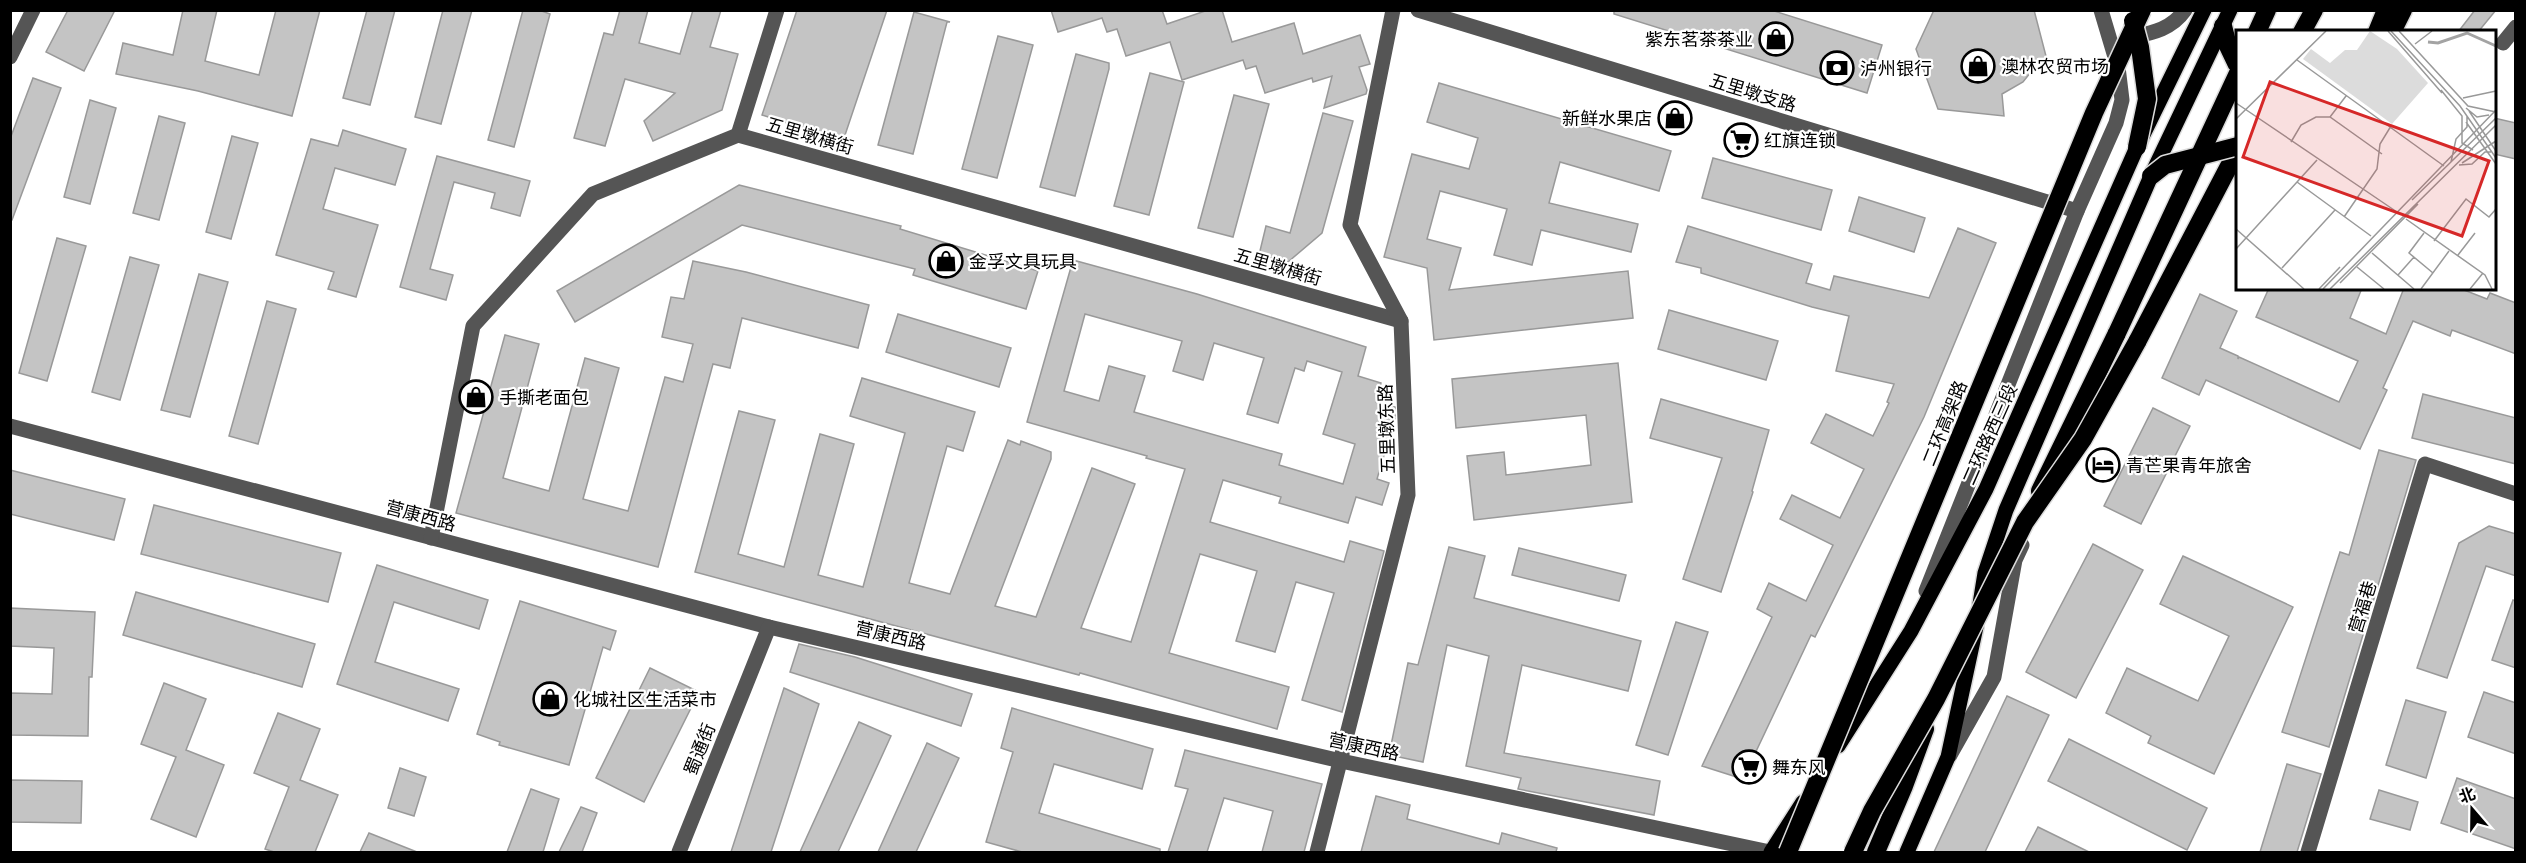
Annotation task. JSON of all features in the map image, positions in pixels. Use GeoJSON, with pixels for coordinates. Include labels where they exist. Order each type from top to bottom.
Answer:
{"type":"FeatureCollection","features":[{"type":"Feature","properties":{"kind":"highway"},"geometry":{"type":"LineString","coordinates":[[2094,113],[2131,10]]}},
{"type":"Feature","properties":{"kind":"highway"},"geometry":{"type":"LineString","coordinates":[[2131,10],[2140,47],[2146,99],[2137,147]]}},
{"type":"Feature","properties":{"kind":"highway","name":"二环高架路"},"geometry":{"type":"LineString","coordinates":[[1788,852],[2094,113],[2142,10]]}},
{"type":"Feature","properties":{"kind":"highway"},"geometry":{"type":"LineString","coordinates":[[2258,30],[2267,10]]}},
{"type":"Feature","properties":{"kind":"highway"},"geometry":{"type":"LineString","coordinates":[[2303,30],[2314,10]]}},
{"type":"Feature","properties":{"kind":"highway"},"geometry":{"type":"LineString","coordinates":[[2378,30],[2386,10]]}},
{"type":"Feature","properties":{"kind":"highway"},"geometry":{"type":"LineString","coordinates":[[2393,30],[2403,10]]}},
{"type":"Feature","properties":{"kind":"highway"},"geometry":{"type":"LineString","coordinates":[[2227,19],[2228,46],[2236,63]]}},
{"type":"Feature","properties":{"kind":"highway"},"geometry":{"type":"LineString","coordinates":[[1853,852],[1872,811],[1936,699],[2025,522],[2137,292],[2236,77]]}},
{"type":"Feature","properties":{"kind":"highway"},"geometry":{"type":"LineString","coordinates":[[2151,176],[2165,165],[2236,147]]}},
{"type":"Feature","properties":{"kind":"highway"},"geometry":{"type":"LineString","coordinates":[[2025,522],[2083,439],[2236,151]]}},
{"type":"Feature","properties":{"kind":"highway"},"geometry":{"type":"LineString","coordinates":[[1876,852],[1904,786],[1936,699]]}},
{"type":"Feature","properties":{"kind":"main road","name":"二环路西三段"},"geometry":{"type":"LineString","coordinates":[[1770,852],[1911,631],[1986,489],[2137,147],[2204,10]]}},
{"type":"Feature","properties":{"kind":"main road"},"geometry":{"type":"LineString","coordinates":[[1907,852],[1948,757],[1972,649],[1985,573],[2007,510],[2151,176],[2227,19]]}},
{"type":"Feature","properties":{"kind":"street"},"geometry":{"type":"LineString","coordinates":[[10,57],[33,10]]}},
{"type":"Feature","properties":{"kind":"street"},"geometry":{"type":"LineString","coordinates":[[738,135],[777,10]]}},
{"type":"Feature","properties":{"kind":"street","name":"五里墩东路"},"geometry":{"type":"LineString","coordinates":[[1317,852],[1408,495],[1401,321],[1350,225],[1394,10]]}},
{"type":"Feature","properties":{"kind":"street","name":"五里墩支路"},"geometry":{"type":"LineString","coordinates":[[1418,10],[2077,211]]}},
{"type":"Feature","properties":{"kind":"street"},"geometry":{"type":"LineString","coordinates":[[1911,631],[2077,211],[2106,151],[2116,123],[2122,100],[2112,42],[2101,10]]}},
{"type":"Feature","properties":{"kind":"street"},"geometry":{"type":"LineString","coordinates":[[2112,42],[2161,30],[2175,23],[2185,10]]}},
{"type":"Feature","properties":{"kind":"street"},"geometry":{"type":"LineString","coordinates":[[2308,30],[2322,10]]}},
{"type":"Feature","properties":{"kind":"street"},"geometry":{"type":"LineString","coordinates":[[2503,43],[2516,27]]}},
{"type":"Feature","properties":{"kind":"street","name":"五里墩横街"},"geometry":{"type":"LineString","coordinates":[[431,538],[472,326],[593,194],[738,135],[1401,321]]}},
{"type":"Feature","properties":{"kind":"street"},"geometry":{"type":"LineString","coordinates":[[1948,757],[1994,677],[2015,560],[2208,187],[2236,143]]}},
{"type":"Feature","properties":{"kind":"street","name":"营康西路"},"geometry":{"type":"LineString","coordinates":[[10,426],[770,627],[1341,761],[1770,852]]}},
{"type":"Feature","properties":{"kind":"street","name":"营福巷"},"geometry":{"type":"LineString","coordinates":[[2308,852],[2426,464],[2516,494]]}},
{"type":"Feature","properties":{"kind":"street","name":"蜀通街"},"geometry":{"type":"LineString","coordinates":[[679,852],[770,627]]}},
{"type":"Feature","properties":{"kind":"building"},"geometry":{"type":"Polygon","coordinates":[[[68,10],[115,10],[84,71],[46,52],[68,10]]]}},
{"type":"Feature","properties":{"kind":"building"},"geometry":{"type":"Polygon","coordinates":[[[183,10],[217,10],[205,61],[259,75],[276,10],[320,10],[292,116],[198,91],[116,74],[123,43],[173,55],[183,10]]]}},
{"type":"Feature","properties":{"kind":"building"},"geometry":{"type":"Polygon","coordinates":[[[367,10],[395,10],[370,105],[343,98],[367,10]]]}},
{"type":"Feature","properties":{"kind":"building"},"geometry":{"type":"Polygon","coordinates":[[[443,10],[472,10],[441,124],[415,117],[443,10]]]}},
{"type":"Feature","properties":{"kind":"building"},"geometry":{"type":"Polygon","coordinates":[[[523,10],[539,10],[550,14],[514,147],[488,140],[523,10]]]}},
{"type":"Feature","properties":{"kind":"building"},"geometry":{"type":"Polygon","coordinates":[[[620,10],[648,10],[639,43],[680,54],[693,10],[721,10],[710,47],[738,54],[722,110],[653,141],[644,121],[675,93],[625,79],[605,146],[574,138],[604,33],[613,35],[620,10]]]}},
{"type":"Feature","properties":{"kind":"building"},"geometry":{"type":"Polygon","coordinates":[[[797,10],[887,10],[843,141],[762,115],[797,10]]]}},
{"type":"Feature","properties":{"kind":"building"},"geometry":{"type":"Polygon","coordinates":[[[1051,10],[1162,10],[1167,24],[1208,10],[1222,10],[1232,42],[1294,23],[1303,54],[1360,35],[1370,64],[1359,67],[1367,90],[1366,94],[1324,108],[1332,76],[1313,82],[1312,78],[1265,93],[1256,66],[1246,69],[1243,60],[1182,80],[1170,42],[1126,56],[1117,29],[1107,32],[1102,18],[1058,32],[1051,10]]]}},
{"type":"Feature","properties":{"kind":"building"},"geometry":{"type":"Polygon","coordinates":[[[1614,10],[1771,10],[1882,45],[1867,93],[1614,14],[1614,10]]]}},
{"type":"Feature","properties":{"kind":"building","name":"澳林农贸市场"},"geometry":{"type":"Polygon","coordinates":[[[1934,10],[2034,10],[2047,60],[2035,60],[2031,72],[2023,82],[2002,94],[2004,116],[1938,109],[1916,49],[1934,10]]]}},
{"type":"Feature","properties":{"kind":"building"},"geometry":{"type":"Polygon","coordinates":[[[2475,10],[2496,10],[2480,30],[2460,30],[2475,10]]]}},
{"type":"Feature","properties":{"kind":"building"},"geometry":{"type":"Polygon","coordinates":[[[914,12],[950,22],[947,22],[913,154],[878,145],[914,12]]]}},
{"type":"Feature","properties":{"kind":"building"},"geometry":{"type":"Polygon","coordinates":[[[998,36],[1033,45],[997,178],[962,169],[998,36]]]}},
{"type":"Feature","properties":{"kind":"building"},"geometry":{"type":"Polygon","coordinates":[[[1076,54],[1109,63],[1109,69],[1075,196],[1040,187],[1076,54]]]}},
{"type":"Feature","properties":{"kind":"building"},"geometry":{"type":"Polygon","coordinates":[[[1150,73],[1184,82],[1149,215],[1114,206],[1150,73]]]}},
{"type":"Feature","properties":{"kind":"building"},"geometry":{"type":"Polygon","coordinates":[[[33,78],[61,88],[12,220],[10,220],[10,139],[33,78]]]}},
{"type":"Feature","properties":{"kind":"building"},"geometry":{"type":"Polygon","coordinates":[[[1439,83],[1671,151],[1659,191],[1560,162],[1549,203],[1638,224],[1631,252],[1541,230],[1532,265],[1494,255],[1507,209],[1440,191],[1427,239],[1461,248],[1449,290],[1628,271],[1633,318],[1434,340],[1427,268],[1384,257],[1412,154],[1469,169],[1478,138],[1427,122],[1439,83]]]}},
{"type":"Feature","properties":{"kind":"building"},"geometry":{"type":"Polygon","coordinates":[[[1234,95],[1269,104],[1233,237],[1198,228],[1234,95]]]}},
{"type":"Feature","properties":{"kind":"building"},"geometry":{"type":"Polygon","coordinates":[[[90,100],[116,108],[90,204],[64,197],[90,100]]]}},
{"type":"Feature","properties":{"kind":"building"},"geometry":{"type":"Polygon","coordinates":[[[1323,113],[1353,121],[1322,233],[1288,262],[1259,255],[1266,226],[1290,233],[1323,113]]]}},
{"type":"Feature","properties":{"kind":"building"},"geometry":{"type":"Polygon","coordinates":[[[159,116],[185,123],[159,220],[133,213],[159,116]]]}},
{"type":"Feature","properties":{"kind":"building"},"geometry":{"type":"Polygon","coordinates":[[[2496,118],[2516,123],[2516,159],[2496,154],[2496,118]]]}},
{"type":"Feature","properties":{"kind":"building"},"geometry":{"type":"Polygon","coordinates":[[[343,130],[406,149],[395,185],[335,168],[323,209],[378,225],[356,297],[328,289],[334,272],[276,255],[311,139],[338,146],[343,130]]]}},
{"type":"Feature","properties":{"kind":"building"},"geometry":{"type":"Polygon","coordinates":[[[232,136],[258,143],[231,239],[206,232],[232,136]]]}},
{"type":"Feature","properties":{"kind":"building"},"geometry":{"type":"Polygon","coordinates":[[[437,156],[530,181],[520,216],[491,208],[495,193],[454,182],[430,269],[453,275],[446,300],[400,287],[437,156]]]}},
{"type":"Feature","properties":{"kind":"building"},"geometry":{"type":"Polygon","coordinates":[[[1713,158],[1832,190],[1821,230],[1702,198],[1713,158]]]}},
{"type":"Feature","properties":{"kind":"building"},"geometry":{"type":"Polygon","coordinates":[[[739,185],[901,226],[900,229],[1038,271],[1026,309],[913,275],[915,269],[742,225],[575,322],[557,291],[739,185]]]}},
{"type":"Feature","properties":{"kind":"building"},"geometry":{"type":"Polygon","coordinates":[[[1859,197],[1925,218],[1914,252],[1849,231],[1859,197]]]}},
{"type":"Feature","properties":{"kind":"building"},"geometry":{"type":"Polygon","coordinates":[[[1688,226],[1812,264],[1806,283],[1830,290],[1834,276],[1929,298],[1958,228],[1996,243],[1924,417],[1815,637],[1811,635],[1743,779],[1702,766],[1772,617],[1757,609],[1769,583],[1806,601],[1833,545],[1780,519],[1792,495],[1840,518],[1864,469],[1811,443],[1826,414],[1873,436],[1889,403],[1887,402],[1894,384],[1836,371],[1849,316],[1701,273],[1701,268],[1676,262],[1688,226]]]}},
{"type":"Feature","properties":{"kind":"building"},"geometry":{"type":"Polygon","coordinates":[[[57,238],[86,246],[47,381],[19,373],[57,238]]]}},
{"type":"Feature","properties":{"kind":"building"},"geometry":{"type":"Polygon","coordinates":[[[130,257],[159,265],[120,400],[92,392],[130,257]]]}},
{"type":"Feature","properties":{"kind":"building"},"geometry":{"type":"Polygon","coordinates":[[[1073,260],[1197,294],[1366,347],[1358,376],[1381,383],[1376,402],[1395,407],[1395,418],[1377,479],[1389,483],[1382,505],[1356,497],[1348,523],[1279,503],[1281,497],[1223,480],[1210,522],[1344,562],[1350,541],[1384,551],[1342,712],[1302,700],[1334,593],[1296,582],[1275,652],[1236,641],[1257,571],[1200,554],[1169,653],[1289,687],[1277,729],[1080,673],[1079,675],[695,572],[739,411],[775,420],[738,554],[784,567],[820,434],[854,444],[818,575],[863,587],[905,433],[850,416],[862,378],[975,412],[963,451],[947,446],[909,583],[950,594],[1008,440],[1020,445],[1021,441],[1051,452],[1051,459],[995,606],[1036,617],[1092,468],[1135,484],[1081,628],[1131,642],[1185,469],[1027,422],[1073,260]],[[1085,314],[1064,391],[1099,401],[1109,366],[1145,376],[1134,412],[1282,454],[1279,465],[1343,484],[1355,444],[1323,434],[1342,372],[1307,361],[1304,371],[1295,368],[1278,423],[1247,414],[1264,358],[1214,343],[1203,380],[1173,371],[1182,341],[1085,314]]]}},
{"type":"Feature","properties":{"kind":"building"},"geometry":{"type":"Polygon","coordinates":[[[693,261],[746,272],[869,305],[858,348],[742,318],[730,368],[713,364],[658,567],[456,513],[505,335],[539,344],[503,478],[549,491],[585,358],[619,368],[583,499],[628,511],[665,377],[683,382],[693,344],[662,337],[671,297],[684,299],[693,261]]]}},
{"type":"Feature","properties":{"kind":"building"},"geometry":{"type":"Polygon","coordinates":[[[199,274],[228,282],[190,417],[161,410],[199,274]]]}},
{"type":"Feature","properties":{"kind":"building"},"geometry":{"type":"Polygon","coordinates":[[[2268,290],[2361,290],[2350,318],[2386,334],[2403,290],[2464,290],[2487,299],[2490,293],[2516,303],[2516,354],[2452,330],[2450,336],[2413,321],[2383,388],[2387,390],[2360,449],[2206,380],[2199,395],[2162,378],[2200,294],[2237,311],[2220,348],[2238,356],[2238,359],[2239,357],[2339,402],[2358,361],[2256,317],[2268,290]]]}},
{"type":"Feature","properties":{"kind":"building"},"geometry":{"type":"Polygon","coordinates":[[[267,301],[296,309],[258,444],[229,436],[267,301]]]}},
{"type":"Feature","properties":{"kind":"building"},"geometry":{"type":"Polygon","coordinates":[[[1669,310],[1778,341],[1766,380],[1658,349],[1669,310]]]}},
{"type":"Feature","properties":{"kind":"building"},"geometry":{"type":"Polygon","coordinates":[[[898,314],[1011,348],[999,387],[886,352],[898,314]]]}},
{"type":"Feature","properties":{"kind":"building"},"geometry":{"type":"Polygon","coordinates":[[[1618,363],[1632,502],[1474,520],[1467,456],[1504,452],[1506,475],[1591,465],[1586,415],[1456,428],[1452,379],[1618,363]]]}},
{"type":"Feature","properties":{"kind":"building"},"geometry":{"type":"Polygon","coordinates":[[[2423,394],[2516,418],[2516,464],[2412,438],[2423,394]]]}},
{"type":"Feature","properties":{"kind":"building"},"geometry":{"type":"Polygon","coordinates":[[[1661,399],[1769,430],[1753,492],[1721,592],[1683,579],[1722,458],[1650,438],[1661,399]]]}},
{"type":"Feature","properties":{"kind":"building"},"geometry":{"type":"Polygon","coordinates":[[[2153,408],[2190,426],[2141,524],[2104,506],[2153,408]]]}},
{"type":"Feature","properties":{"kind":"building"},"geometry":{"type":"Polygon","coordinates":[[[2379,450],[2416,460],[2329,747],[2282,732],[2340,552],[2349,555],[2379,450]]]}},
{"type":"Feature","properties":{"kind":"building"},"geometry":{"type":"Polygon","coordinates":[[[10,470],[125,499],[114,540],[10,514],[10,470]]]}},
{"type":"Feature","properties":{"kind":"building"},"geometry":{"type":"Polygon","coordinates":[[[154,505],[341,553],[328,602],[141,554],[154,505]]]}},
{"type":"Feature","properties":{"kind":"building"},"geometry":{"type":"Polygon","coordinates":[[[2489,526],[2516,534],[2516,576],[2486,566],[2447,678],[2417,668],[2459,543],[2489,526]]]}},
{"type":"Feature","properties":{"kind":"building"},"geometry":{"type":"Polygon","coordinates":[[[2093,544],[2143,570],[2076,698],[2026,672],[2093,544]]]}},
{"type":"Feature","properties":{"kind":"building"},"geometry":{"type":"Polygon","coordinates":[[[1449,547],[1485,556],[1474,598],[1641,641],[1628,691],[1522,665],[1504,753],[1660,781],[1654,815],[1518,789],[1521,778],[1466,766],[1489,656],[1447,645],[1423,762],[1389,755],[1408,663],[1418,665],[1449,547]]]}},
{"type":"Feature","properties":{"kind":"building"},"geometry":{"type":"Polygon","coordinates":[[[1519,548],[1626,575],[1619,601],[1512,575],[1519,548]]]}},
{"type":"Feature","properties":{"kind":"building"},"geometry":{"type":"Polygon","coordinates":[[[2183,556],[2293,607],[2214,774],[2148,743],[2151,736],[2106,713],[2127,668],[2198,701],[2229,636],[2160,604],[2183,556]]]}},
{"type":"Feature","properties":{"kind":"building"},"geometry":{"type":"Polygon","coordinates":[[[377,565],[488,600],[479,629],[394,602],[375,662],[459,689],[448,721],[337,684],[377,565]]]}},
{"type":"Feature","properties":{"kind":"building"},"geometry":{"type":"Polygon","coordinates":[[[136,592],[315,644],[302,687],[123,635],[136,592]]]}},
{"type":"Feature","properties":{"kind":"building"},"geometry":{"type":"Polygon","coordinates":[[[2513,600],[2516,601],[2516,668],[2492,660],[2513,600]]]}},
{"type":"Feature","properties":{"kind":"building","name":"化城社区生活菜市"},"geometry":{"type":"Polygon","coordinates":[[[520,601],[616,631],[610,650],[603,647],[569,765],[499,745],[500,742],[477,734],[520,601]]]}},
{"type":"Feature","properties":{"kind":"building"},"geometry":{"type":"Polygon","coordinates":[[[10,608],[95,612],[92,677],[89,677],[88,736],[10,735],[10,693],[52,694],[54,648],[10,646],[10,608]]]}},
{"type":"Feature","properties":{"kind":"building"},"geometry":{"type":"Polygon","coordinates":[[[1676,622],[1708,632],[1668,755],[1636,745],[1676,622]]]}},
{"type":"Feature","properties":{"kind":"building"},"geometry":{"type":"Polygon","coordinates":[[[799,644],[855,657],[972,694],[961,726],[790,672],[799,644]]]}},
{"type":"Feature","properties":{"kind":"building"},"geometry":{"type":"Polygon","coordinates":[[[650,668],[699,692],[644,802],[596,778],[650,668]]]}},
{"type":"Feature","properties":{"kind":"building"},"geometry":{"type":"Polygon","coordinates":[[[164,683],[206,699],[186,750],[224,765],[196,837],[151,819],[176,757],[141,744],[164,683]]]}},
{"type":"Feature","properties":{"kind":"building"},"geometry":{"type":"Polygon","coordinates":[[[784,688],[819,704],[771,852],[731,852],[784,688]]]}},
{"type":"Feature","properties":{"kind":"building"},"geometry":{"type":"Polygon","coordinates":[[[2484,692],[2516,703],[2516,754],[2468,737],[2484,692]]]}},
{"type":"Feature","properties":{"kind":"building"},"geometry":{"type":"Polygon","coordinates":[[[2007,696],[2049,715],[1985,852],[1934,852],[2007,696]]]}},
{"type":"Feature","properties":{"kind":"building"},"geometry":{"type":"Polygon","coordinates":[[[2406,700],[2446,712],[2426,778],[2386,765],[2406,700]]]}},
{"type":"Feature","properties":{"kind":"building"},"geometry":{"type":"Polygon","coordinates":[[[1012,708],[1153,749],[1142,789],[1054,764],[1039,813],[1160,849],[1160,852],[1022,852],[986,842],[1013,752],[1001,748],[1012,708]]]}},
{"type":"Feature","properties":{"kind":"building"},"geometry":{"type":"Polygon","coordinates":[[[278,713],[320,729],[300,780],[338,795],[315,852],[274,852],[265,849],[289,787],[254,773],[278,713]]]}},
{"type":"Feature","properties":{"kind":"building"},"geometry":{"type":"Polygon","coordinates":[[[859,722],[891,736],[838,852],[800,852],[859,722]]]}},
{"type":"Feature","properties":{"kind":"building"},"geometry":{"type":"Polygon","coordinates":[[[2069,739],[2207,808],[2187,850],[2048,781],[2069,739]]]}},
{"type":"Feature","properties":{"kind":"building"},"geometry":{"type":"Polygon","coordinates":[[[927,743],[959,758],[916,852],[878,852],[927,743]]]}},
{"type":"Feature","properties":{"kind":"building"},"geometry":{"type":"Polygon","coordinates":[[[1185,750],[1322,784],[1304,852],[1262,852],[1273,811],[1224,798],[1207,852],[1168,852],[1188,789],[1175,786],[1185,750]]]}},
{"type":"Feature","properties":{"kind":"building"},"geometry":{"type":"Polygon","coordinates":[[[2287,764],[2321,774],[2297,852],[2260,852],[2287,764]]]}},
{"type":"Feature","properties":{"kind":"building"},"geometry":{"type":"Polygon","coordinates":[[[400,768],[426,777],[414,816],[388,808],[400,768]]]}},
{"type":"Feature","properties":{"kind":"building"},"geometry":{"type":"Polygon","coordinates":[[[2457,778],[2516,799],[2516,849],[2441,823],[2457,778]]]}},
{"type":"Feature","properties":{"kind":"building"},"geometry":{"type":"Polygon","coordinates":[[[10,780],[82,781],[81,823],[10,822],[10,780]]]}},
{"type":"Feature","properties":{"kind":"building"},"geometry":{"type":"Polygon","coordinates":[[[531,789],[559,799],[543,852],[507,852],[531,789]]]}},
{"type":"Feature","properties":{"kind":"building"},"geometry":{"type":"Polygon","coordinates":[[[2379,790],[2418,802],[2410,830],[2370,819],[2379,790]]]}},
{"type":"Feature","properties":{"kind":"building"},"geometry":{"type":"Polygon","coordinates":[[[1376,796],[1410,805],[1407,819],[1499,844],[1502,833],[1557,848],[1556,852],[1361,852],[1376,796]]]}},
{"type":"Feature","properties":{"kind":"building"},"geometry":{"type":"Polygon","coordinates":[[[581,807],[597,813],[582,852],[559,852],[581,807]]]}},
{"type":"Feature","properties":{"kind":"building"},"geometry":{"type":"Polygon","coordinates":[[[2038,827],[2089,852],[2025,852],[2038,827]]]}},
{"type":"Feature","properties":{"kind":"building"},"geometry":{"type":"Polygon","coordinates":[[[369,833],[417,852],[360,852],[369,833]]]}},
{"type":"Feature","properties":{"kind":"place","name":"紫东茗茶茶业"},"geometry":{"type":"Point","coordinates":[1776,39]}},
{"type":"Feature","properties":{"kind":"place","name":"澳林农贸市场"},"geometry":{"type":"Point","coordinates":[1978,66]}},
{"type":"Feature","properties":{"kind":"place","name":"泸州银行"},"geometry":{"type":"Point","coordinates":[1837,68]}},
{"type":"Feature","properties":{"kind":"place","name":"新鲜水果店"},"geometry":{"type":"Point","coordinates":[1675,118]}},
{"type":"Feature","properties":{"kind":"place","name":"红旗连锁"},"geometry":{"type":"Point","coordinates":[1741,140]}},
{"type":"Feature","properties":{"kind":"place","name":"金孚文具玩具"},"geometry":{"type":"Point","coordinates":[946,261]}},
{"type":"Feature","properties":{"kind":"place","name":"手撕老面包"},"geometry":{"type":"Point","coordinates":[476,397]}},
{"type":"Feature","properties":{"kind":"place","name":"青芒果青年旅舍"},"geometry":{"type":"Point","coordinates":[2103,465]}},
{"type":"Feature","properties":{"kind":"place","name":"化城社区生活菜市"},"geometry":{"type":"Point","coordinates":[550,699]}},
{"type":"Feature","properties":{"kind":"place","name":"舞东风"},"geometry":{"type":"Point","coordinates":[1749,767]}}]}
